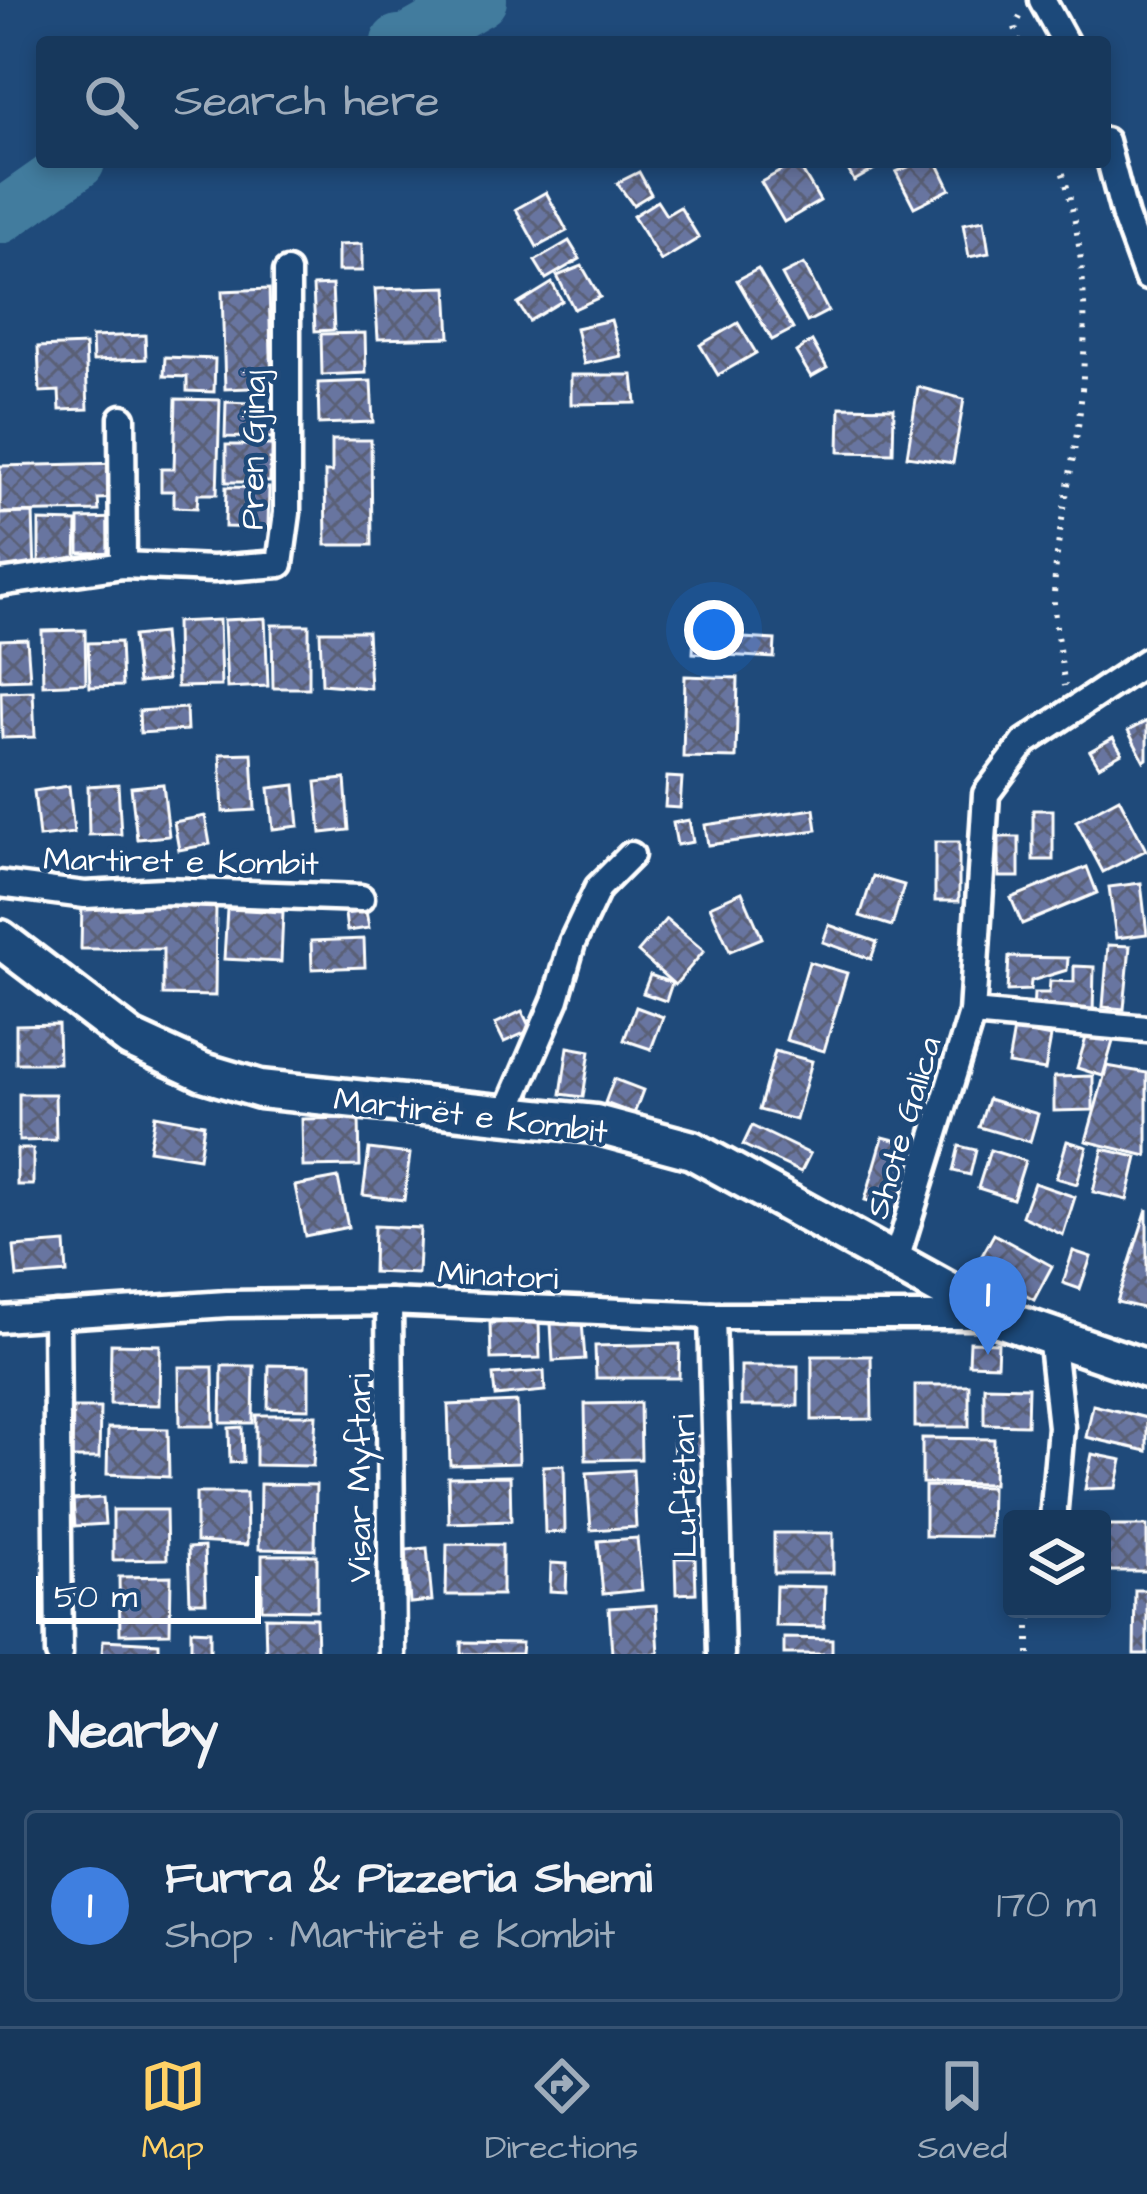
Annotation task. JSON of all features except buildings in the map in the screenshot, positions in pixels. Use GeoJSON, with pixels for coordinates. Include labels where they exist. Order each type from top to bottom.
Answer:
{"type":"FeatureCollection","features":[{"type":"Feature","properties":{"kind":"main road","name":"Martirët e Kombit"},"geometry":{"type":"LineString","coordinates":[[0,939],[131,1039],[203,1072],[260,1089],[596,1124],[692,1150],[993,1316],[1147,1369]]}},
{"type":"Feature","properties":{"kind":"street"},"geometry":{"type":"LineString","coordinates":[[1042,0],[1063,36]]}},
{"type":"Feature","properties":{"kind":"street"},"geometry":{"type":"LineString","coordinates":[[1111,162],[1147,278]]}},
{"type":"Feature","properties":{"kind":"street","name":"Pren Gjinaj"},"geometry":{"type":"LineString","coordinates":[[0,583],[123,566],[213,569],[280,564],[287,513],[287,272]]}},
{"type":"Feature","properties":{"kind":"street"},"geometry":{"type":"LineString","coordinates":[[122,418],[123,566]]}},
{"type":"Feature","properties":{"kind":"street","name":"Shote Galica"},"geometry":{"type":"LineString","coordinates":[[896,1260],[972,1013],[986,794],[1025,742],[1147,661]]}},
{"type":"Feature","properties":{"kind":"street"},"geometry":{"type":"LineString","coordinates":[[506,1115],[556,999],[580,925],[598,888],[632,855]]}},
{"type":"Feature","properties":{"kind":"street","name":"Martiret e Kombit"},"geometry":{"type":"LineString","coordinates":[[0,884],[85,895],[164,891],[362,898]]}},
{"type":"Feature","properties":{"kind":"street","name":"Shote Galica"},"geometry":{"type":"LineString","coordinates":[[972,1013],[1147,1029]]}},
{"type":"Feature","properties":{"kind":"street","name":"Minatori"},"geometry":{"type":"LineString","coordinates":[[0,1319],[227,1304],[389,1302],[712,1316],[993,1316]]}},
{"type":"Feature","properties":{"kind":"street","name":"Visar Myftari"},"geometry":{"type":"LineString","coordinates":[[389,1302],[392,1654]]}},
{"type":"Feature","properties":{"kind":"street"},"geometry":{"type":"LineString","coordinates":[[56,1316],[59,1654]]}},
{"type":"Feature","properties":{"kind":"street","name":"Luftëtari"},"geometry":{"type":"LineString","coordinates":[[712,1316],[721,1654]]}},
{"type":"Feature","properties":{"kind":"street"},"geometry":{"type":"LineString","coordinates":[[1051,1335],[1061,1427],[1055,1510]]}},
{"type":"Feature","properties":{"kind":"path"},"geometry":{"type":"LineString","coordinates":[[1061,168],[1070,192],[1084,302],[1079,417],[1064,502],[1054,604],[1068,713]]}},
{"type":"Feature","properties":{"kind":"path"},"geometry":{"type":"LineString","coordinates":[[1029,1654],[1031,1618]]}},
{"type":"Feature","properties":{"kind":"waterway"},"geometry":{"type":"LineString","coordinates":[[417,36],[480,0]]}},
{"type":"Feature","properties":{"kind":"waterway"},"geometry":{"type":"LineString","coordinates":[[0,217],[69,168]]}},
{"type":"Feature","properties":{"kind":"place","name":"Furra & Pizzeria Shemi"},"geometry":{"type":"Point","coordinates":[988,1355]}}]}
